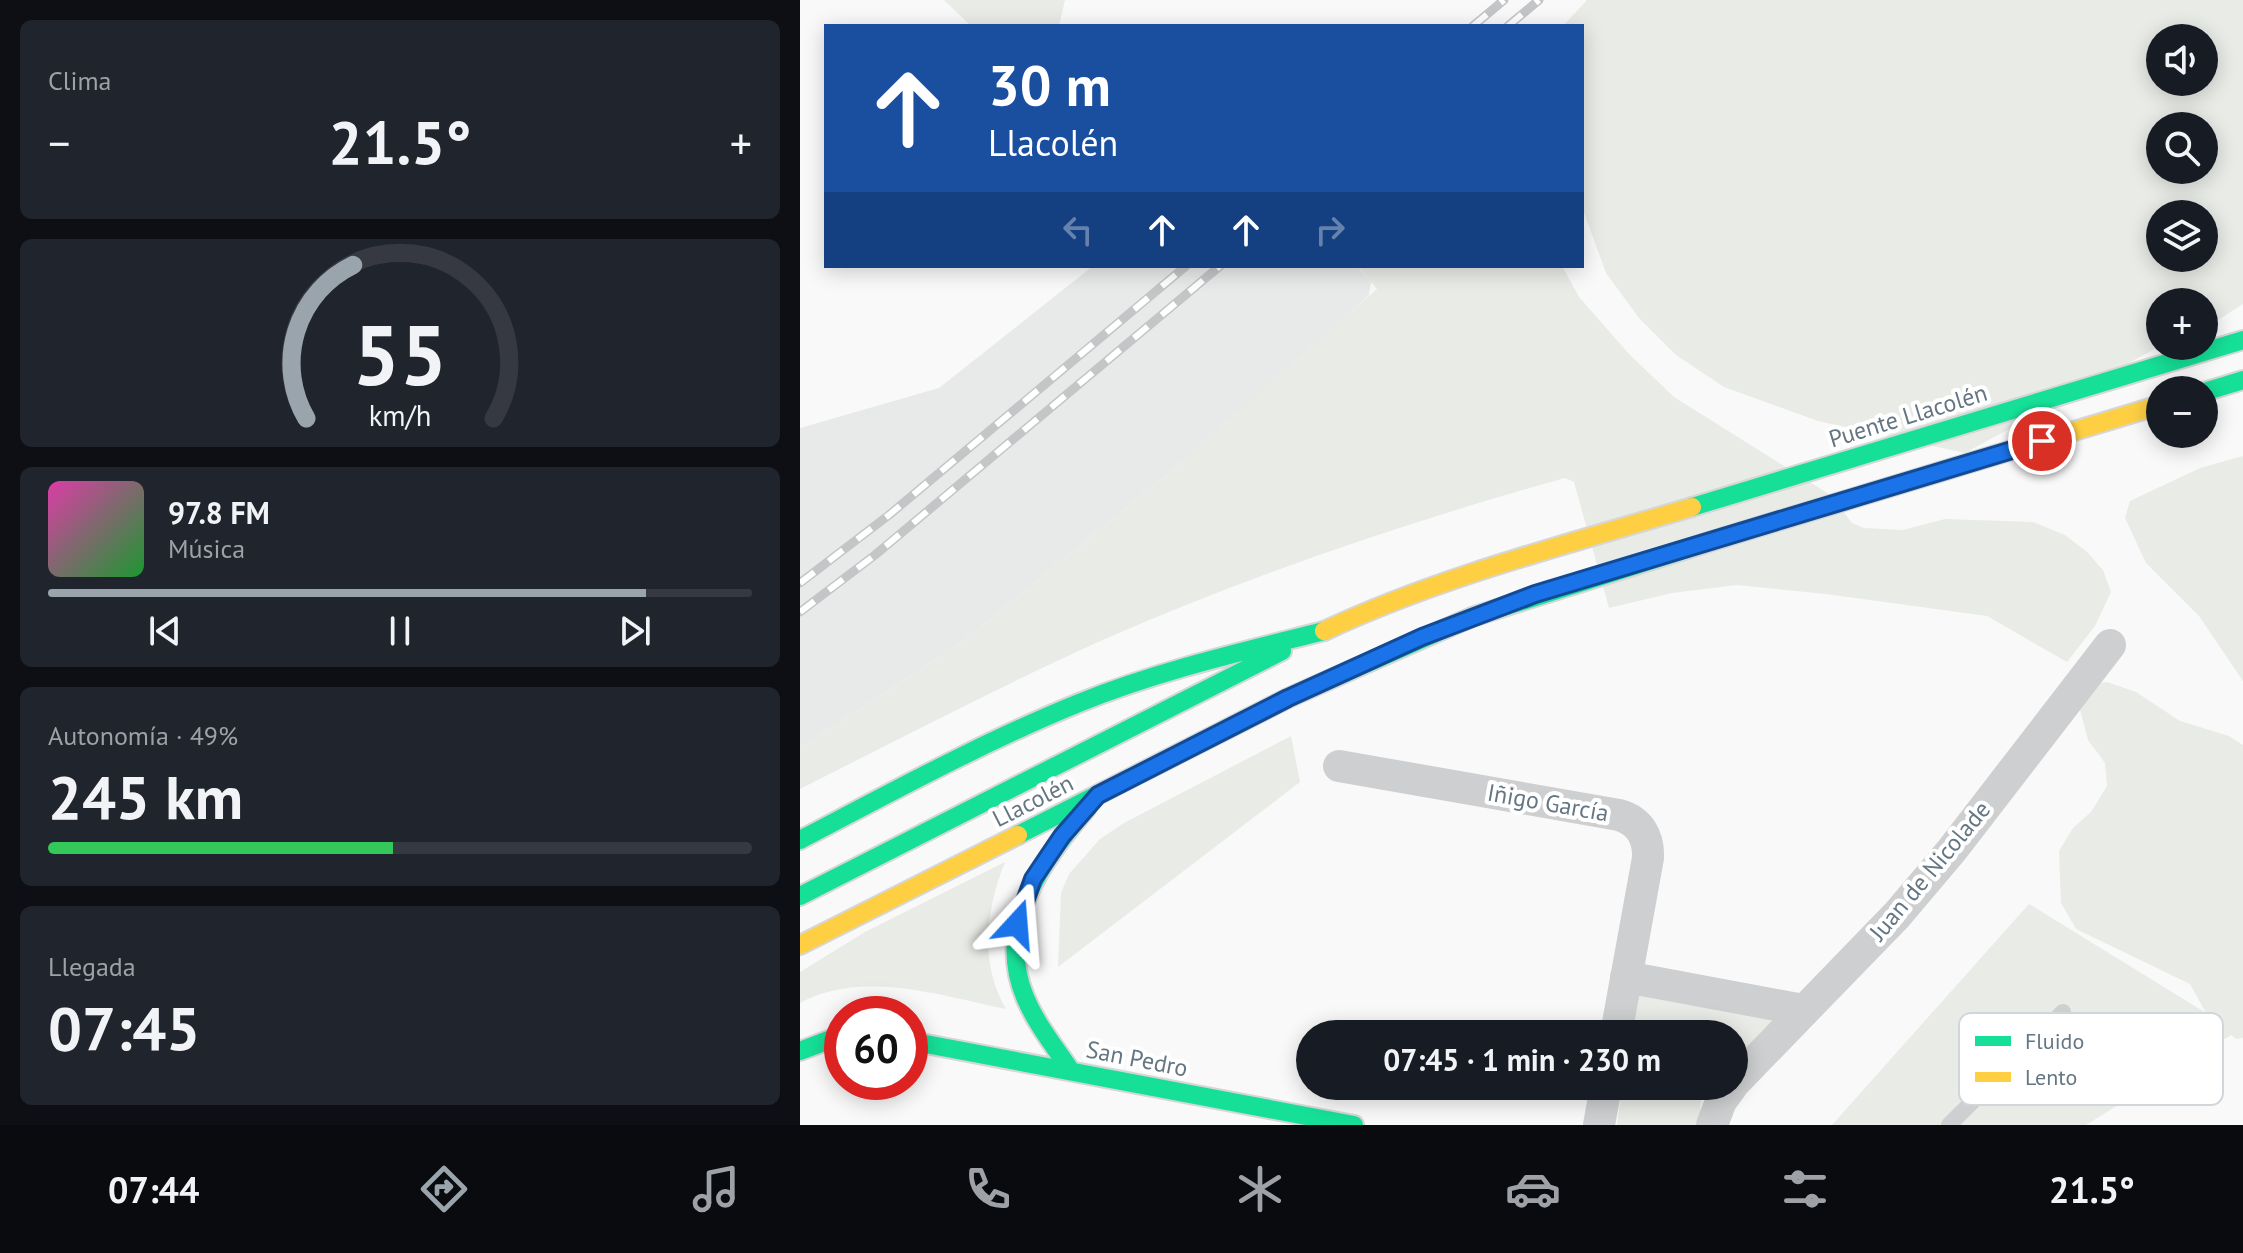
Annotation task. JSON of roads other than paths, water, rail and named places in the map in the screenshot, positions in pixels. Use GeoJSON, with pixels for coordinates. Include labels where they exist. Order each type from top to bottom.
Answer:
{"type":"FeatureCollection","features":[{"type":"Feature","properties":{"kind":"main road","name":"Puente Llacolén"},"geometry":{"type":"LineString","coordinates":[[1587,538],[2243,340]]}},
{"type":"Feature","properties":{"kind":"main road"},"geometry":{"type":"LineString","coordinates":[[2218,388],[2243,380]]}},
{"type":"Feature","properties":{"kind":"main road","name":"Llacolén"},"geometry":{"type":"LineString","coordinates":[[800,945],[1288,698],[1422,637],[1535,594],[2146,409]]}},
{"type":"Feature","properties":{"kind":"main road","name":"Llacolén"},"geometry":{"type":"LineString","coordinates":[[800,896],[1324,631],[1420,591],[1587,538]]}},
{"type":"Feature","properties":{"kind":"main road"},"geometry":{"type":"LineString","coordinates":[[800,840],[998,739],[1078,703],[1171,670],[1324,631]]}},
{"type":"Feature","properties":{"kind":"main road"},"geometry":{"type":"LineString","coordinates":[[1071,1071],[1024,996],[1015,964],[1014,939],[1021,907],[1033,879],[1062,836],[1098,795]]}},
{"type":"Feature","properties":{"kind":"main road"},"geometry":{"type":"LineString","coordinates":[[800,1051],[824,1041]]}},
{"type":"Feature","properties":{"kind":"main road","name":"San Pedro"},"geometry":{"type":"LineString","coordinates":[[928,1044],[1354,1125]]}},
{"type":"Feature","properties":{"kind":"street","name":"Juan de Nicolade"},"geometry":{"type":"LineString","coordinates":[[1748,1068],[1897,915],[1952,850],[2110,645]]}},
{"type":"Feature","properties":{"kind":"street","name":"Iñigo García"},"geometry":{"type":"LineString","coordinates":[[1339,766],[1619,815],[1635,822],[1649,847],[1618,1020]]}},
{"type":"Feature","properties":{"kind":"street"},"geometry":{"type":"LineString","coordinates":[[1626,977],[1803,1010]]}},
{"type":"Feature","properties":{"kind":"street"},"geometry":{"type":"LineString","coordinates":[[1599,1125],[1603,1100]]}},
{"type":"Feature","properties":{"kind":"street","name":"Juan de Nicolade"},"geometry":{"type":"LineString","coordinates":[[1712,1125],[1722,1100]]}},
{"type":"Feature","properties":{"kind":"lane"},"geometry":{"type":"LineString","coordinates":[[1949,1125],[1969,1105]]}},
{"type":"Feature","properties":{"kind":"railway"},"geometry":{"type":"LineString","coordinates":[[1475,24],[1504,0]]}},
{"type":"Feature","properties":{"kind":"railway"},"geometry":{"type":"LineString","coordinates":[[1510,24],[1539,0]]}},
{"type":"Feature","properties":{"kind":"railway"},"geometry":{"type":"LineString","coordinates":[[800,583],[889,515],[1184,268]]}},
{"type":"Feature","properties":{"kind":"railway"},"geometry":{"type":"LineString","coordinates":[[800,612],[875,555],[1218,268]]}}]}
